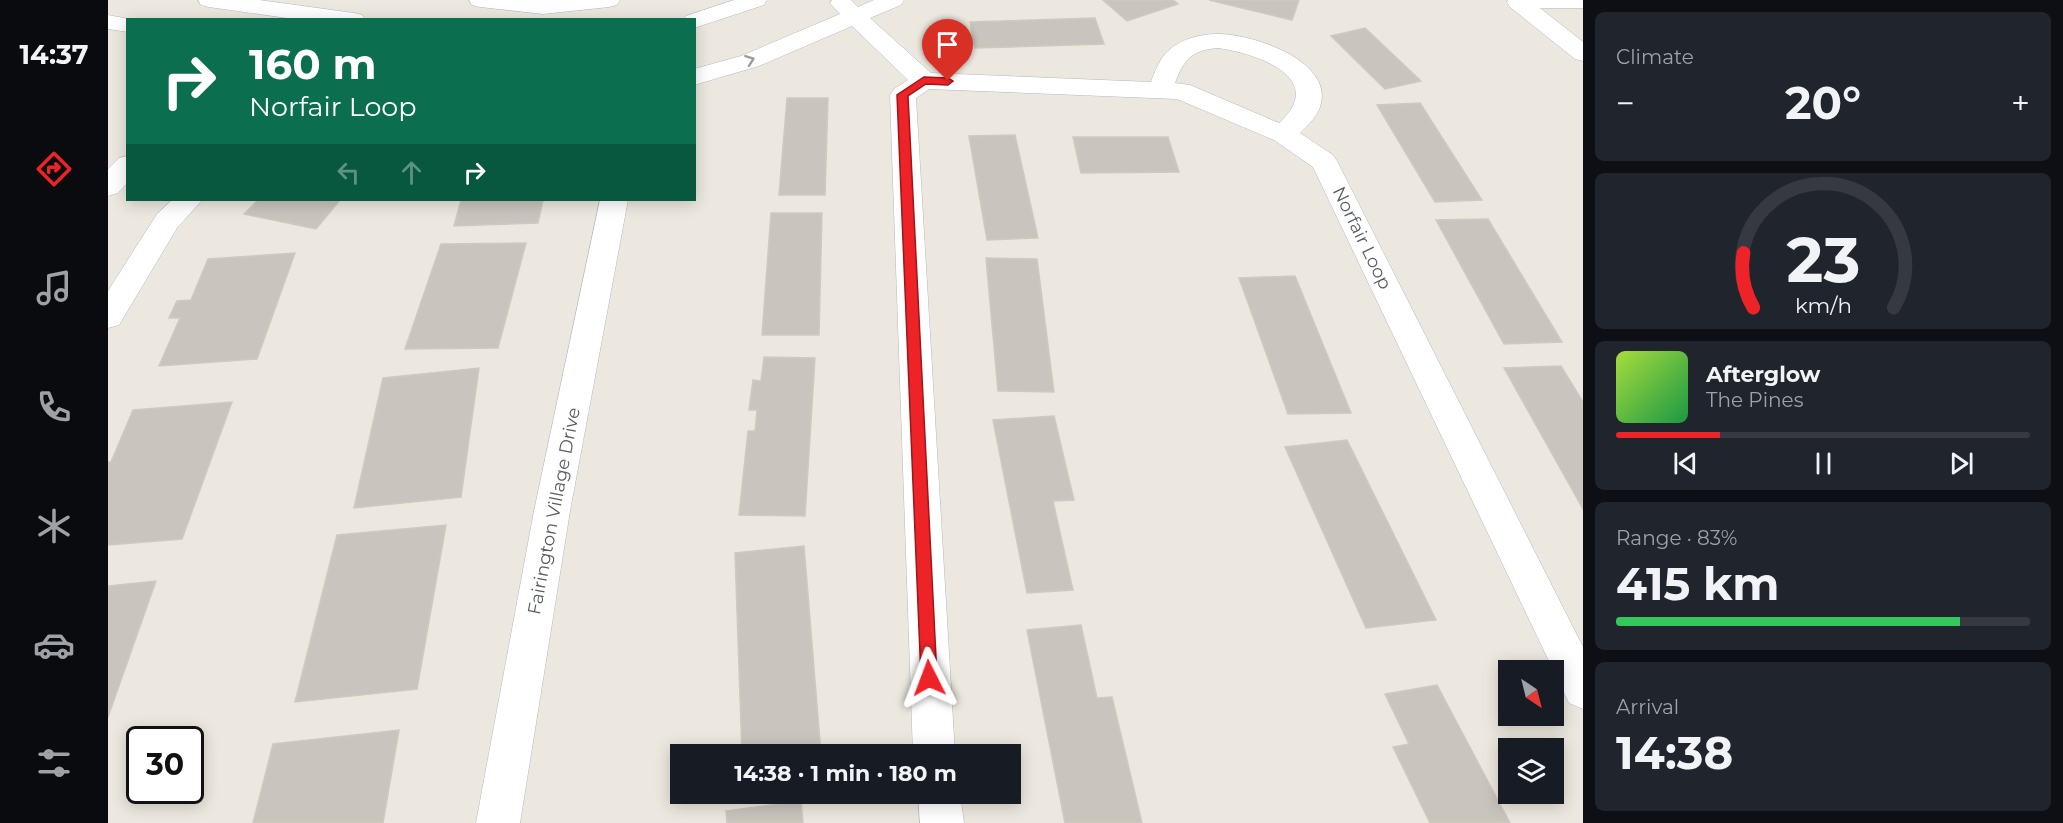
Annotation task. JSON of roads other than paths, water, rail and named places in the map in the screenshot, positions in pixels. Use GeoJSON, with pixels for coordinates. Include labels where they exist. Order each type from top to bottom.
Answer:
{"type":"FeatureCollection","features":[{"type":"Feature","properties":{"kind":"street"},"geometry":{"type":"LineString","coordinates":[[209,0],[340,18]]}},
{"type":"Feature","properties":{"kind":"street"},"geometry":{"type":"LineString","coordinates":[[480,0],[543,4],[609,0]]}},
{"type":"Feature","properties":{"kind":"street"},"geometry":{"type":"LineString","coordinates":[[696,20],[756,0]]}},
{"type":"Feature","properties":{"kind":"street"},"geometry":{"type":"LineString","coordinates":[[696,76],[750,61],[846,8],[893,0]]}},
{"type":"Feature","properties":{"kind":"street"},"geometry":{"type":"LineString","coordinates":[[1583,2],[1518,3],[1583,54]]}},
{"type":"Feature","properties":{"kind":"street"},"geometry":{"type":"LineString","coordinates":[[846,8],[924,81],[903,95],[934,744]]}},
{"type":"Feature","properties":{"kind":"street"},"geometry":{"type":"LineString","coordinates":[[108,22],[126,26]]}},
{"type":"Feature","properties":{"kind":"street"},"geometry":{"type":"LineString","coordinates":[[1160,90],[1176,56],[1205,41],[1241,44],[1270,54],[1296,69],[1309,82],[1310,100],[1302,116],[1283,134]]}},
{"type":"Feature","properties":{"kind":"street","name":"Norfair Loop"},"geometry":{"type":"LineString","coordinates":[[924,81],[1181,91],[1283,134],[1324,161],[1583,689]]}},
{"type":"Feature","properties":{"kind":"street"},"geometry":{"type":"LineString","coordinates":[[108,186],[126,167]]}},
{"type":"Feature","properties":{"kind":"street"},"geometry":{"type":"LineString","coordinates":[[108,316],[167,221],[187,201]]}},
{"type":"Feature","properties":{"kind":"street","name":"Fairington Village Drive"},"geometry":{"type":"LineString","coordinates":[[498,823],[552,511],[614,201]]}},
{"type":"Feature","properties":{"kind":"street"},"geometry":{"type":"LineString","coordinates":[[940,804],[942,823]]}}]}
